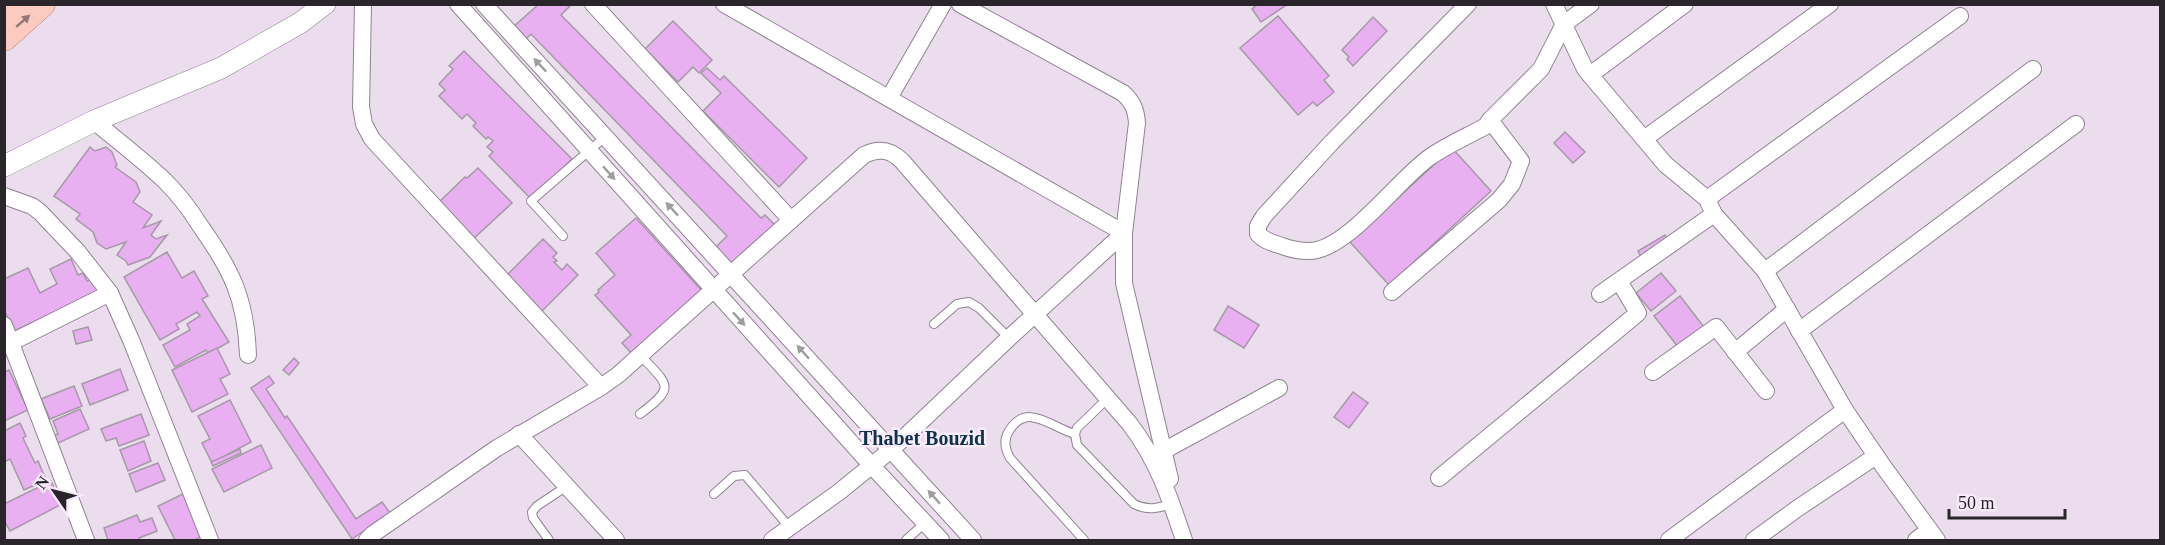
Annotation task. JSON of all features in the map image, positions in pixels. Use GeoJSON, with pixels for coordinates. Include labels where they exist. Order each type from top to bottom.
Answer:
{"type":"FeatureCollection","features":[{"type":"Feature","properties":{"kind":"main road"},"geometry":{"type":"LineString","coordinates":[[4,12],[13,4]]}},
{"type":"Feature","properties":{"kind":"main road"},"geometry":{"type":"LineString","coordinates":[[4,38],[42,4]]}},
{"type":"Feature","properties":{"kind":"street"},"geometry":{"type":"LineString","coordinates":[[4,166],[94,122],[221,68],[300,23],[325,4]]}},
{"type":"Feature","properties":{"kind":"street"},"geometry":{"type":"LineString","coordinates":[[363,4],[361,107],[364,124],[372,139],[601,387]]}},
{"type":"Feature","properties":{"kind":"street"},"geometry":{"type":"LineString","coordinates":[[458,4],[941,540]]}},
{"type":"Feature","properties":{"kind":"street"},"geometry":{"type":"LineString","coordinates":[[484,4],[973,540]]}},
{"type":"Feature","properties":{"kind":"street"},"geometry":{"type":"LineString","coordinates":[[593,4],[791,220]]}},
{"type":"Feature","properties":{"kind":"street"},"geometry":{"type":"LineString","coordinates":[[724,4],[1124,233]]}},
{"type":"Feature","properties":{"kind":"street"},"geometry":{"type":"LineString","coordinates":[[889,98],[943,4]]}},
{"type":"Feature","properties":{"kind":"street"},"geometry":{"type":"LineString","coordinates":[[960,4],[1123,93],[1131,101],[1136,112],[1137,123],[1124,233],[1123,271],[1126,296],[1159,454],[1184,540]]}},
{"type":"Feature","properties":{"kind":"street"},"geometry":{"type":"LineString","coordinates":[[1468,4],[1332,142],[1264,216],[1258,226],[1258,234],[1268,241],[1289,248],[1310,251],[1329,245],[1359,224],[1403,179],[1430,156],[1486,126],[1541,69],[1564,24],[1591,4]]}},
{"type":"Feature","properties":{"kind":"street"},"geometry":{"type":"LineString","coordinates":[[1554,4],[1585,69],[1665,164],[1710,207],[1765,271],[1845,410],[1928,537]]}},
{"type":"Feature","properties":{"kind":"street"},"geometry":{"type":"LineString","coordinates":[[1590,75],[1685,4]]}},
{"type":"Feature","properties":{"kind":"street"},"geometry":{"type":"LineString","coordinates":[[1644,139],[1830,4]]}},
{"type":"Feature","properties":{"kind":"street"},"geometry":{"type":"LineString","coordinates":[[1600,294],[1960,16]]}},
{"type":"Feature","properties":{"kind":"street"},"geometry":{"type":"LineString","coordinates":[[1765,271],[2033,69]]}},
{"type":"Feature","properties":{"kind":"street"},"geometry":{"type":"LineString","coordinates":[[1392,292],[1499,200],[1512,184],[1521,161],[1490,120]]}},
{"type":"Feature","properties":{"kind":"street"},"geometry":{"type":"LineString","coordinates":[[94,122],[164,180],[181,198],[222,256],[238,291],[247,325],[248,355]]}},
{"type":"Feature","properties":{"kind":"street"},"geometry":{"type":"LineString","coordinates":[[1799,331],[2076,124]]}},
{"type":"Feature","properties":{"kind":"street"},"geometry":{"type":"LineString","coordinates":[[367,540],[382,527],[519,434],[601,387],[641,356],[864,155],[878,150],[891,153],[902,160],[1107,399],[1159,454]]}},
{"type":"Feature","properties":{"kind":"street"},"geometry":{"type":"LineString","coordinates":[[4,196],[32,206],[40,212],[78,252],[110,293],[131,340],[210,540]]}},
{"type":"Feature","properties":{"kind":"street"},"geometry":{"type":"LineString","coordinates":[[772,540],[892,449],[1124,233]]}},
{"type":"Feature","properties":{"kind":"street"},"geometry":{"type":"LineString","coordinates":[[1439,478],[1638,313],[1619,281]]}},
{"type":"Feature","properties":{"kind":"street"},"geometry":{"type":"LineString","coordinates":[[8,345],[110,293]]}},
{"type":"Feature","properties":{"kind":"street"},"geometry":{"type":"LineString","coordinates":[[1735,352],[1786,309]]}},
{"type":"Feature","properties":{"kind":"street"},"geometry":{"type":"LineString","coordinates":[[4,325],[8,345],[86,540]]}},
{"type":"Feature","properties":{"kind":"street"},"geometry":{"type":"LineString","coordinates":[[1653,372],[1716,327],[1766,391]]}},
{"type":"Feature","properties":{"kind":"street"},"geometry":{"type":"LineString","coordinates":[[1159,454],[1279,388]]}},
{"type":"Feature","properties":{"kind":"street"},"geometry":{"type":"LineString","coordinates":[[1669,540],[1845,410]]}},
{"type":"Feature","properties":{"kind":"street"},"geometry":{"type":"LineString","coordinates":[[519,434],[616,540]]}},
{"type":"Feature","properties":{"kind":"street"},"geometry":{"type":"LineString","coordinates":[[1754,540],[1876,456]]}},
{"type":"Feature","properties":{"kind":"lane"},"geometry":{"type":"LineString","coordinates":[[563,236],[531,201],[605,136]]}},
{"type":"Feature","properties":{"kind":"lane"},"geometry":{"type":"LineString","coordinates":[[934,324],[957,304],[969,302],[979,308],[1009,338]]}},
{"type":"Feature","properties":{"kind":"lane"},"geometry":{"type":"LineString","coordinates":[[640,414],[661,398],[665,384],[664,380],[641,356]]}},
{"type":"Feature","properties":{"kind":"lane"},"geometry":{"type":"LineString","coordinates":[[1107,399],[1081,423],[1076,434],[1077,445],[1134,504],[1146,509],[1172,504]]}},
{"type":"Feature","properties":{"kind":"lane"},"geometry":{"type":"LineString","coordinates":[[1076,434],[1042,419],[1031,417],[1019,420],[1010,429],[1005,447],[1010,458],[1084,540]]}},
{"type":"Feature","properties":{"kind":"lane"},"geometry":{"type":"LineString","coordinates":[[714,494],[734,476],[745,475],[790,528]]}},
{"type":"Feature","properties":{"kind":"lane"},"geometry":{"type":"LineString","coordinates":[[549,540],[533,518],[532,512],[534,508],[567,486]]}},
{"type":"Feature","properties":{"kind":"lane"},"geometry":{"type":"LineString","coordinates":[[906,540],[925,523]]}},
{"type":"Feature","properties":{"kind":"building"},"geometry":{"type":"Polygon","coordinates":[[[539,4],[572,4],[561,15],[761,218],[765,215],[775,225],[729,267],[713,250],[727,236],[531,34],[525,40],[512,28],[539,4]]]}},
{"type":"Feature","properties":{"kind":"building"},"geometry":{"type":"Polygon","coordinates":[[[1258,4],[1288,4],[1261,22],[1252,9],[1258,4]]]}},
{"type":"Feature","properties":{"kind":"building"},"geometry":{"type":"Polygon","coordinates":[[[1278,16],[1329,76],[1324,80],[1334,92],[1317,106],[1313,102],[1298,115],[1240,48],[1278,16]]]}},
{"type":"Feature","properties":{"kind":"building"},"geometry":{"type":"Polygon","coordinates":[[[1373,17],[1387,31],[1353,66],[1347,59],[1349,57],[1342,50],[1373,17]]]}},
{"type":"Feature","properties":{"kind":"building"},"geometry":{"type":"Polygon","coordinates":[[[673,21],[712,60],[699,73],[693,67],[678,82],[645,49],[673,21]]]}},
{"type":"Feature","properties":{"kind":"building"},"geometry":{"type":"Polygon","coordinates":[[[464,51],[572,159],[532,200],[489,156],[493,152],[487,147],[493,141],[488,137],[486,139],[473,126],[476,123],[467,114],[462,119],[439,96],[445,90],[439,84],[453,69],[449,66],[464,51]]]}},
{"type":"Feature","properties":{"kind":"building"},"geometry":{"type":"Polygon","coordinates":[[[707,68],[720,80],[724,76],[807,158],[779,187],[703,111],[721,93],[701,73],[707,68]]]}},
{"type":"Feature","properties":{"kind":"building"},"geometry":{"type":"Polygon","coordinates":[[[1565,132],[1585,152],[1573,163],[1554,143],[1565,132]]]}},
{"type":"Feature","properties":{"kind":"building"},"geometry":{"type":"Polygon","coordinates":[[[90,147],[95,151],[106,147],[112,152],[117,165],[115,167],[136,182],[140,192],[133,202],[152,215],[143,228],[161,221],[151,235],[156,239],[167,235],[150,257],[128,265],[117,255],[126,242],[106,249],[97,243],[93,232],[76,219],[80,214],[54,196],[90,147]]]}},
{"type":"Feature","properties":{"kind":"building"},"geometry":{"type":"Polygon","coordinates":[[[1452,148],[1491,191],[1389,285],[1350,242],[1452,148]]]}},
{"type":"Feature","properties":{"kind":"building"},"geometry":{"type":"Polygon","coordinates":[[[478,168],[512,203],[471,241],[436,205],[465,177],[467,178],[478,168]]]}},
{"type":"Feature","properties":{"kind":"building"},"geometry":{"type":"Polygon","coordinates":[[[636,218],[703,292],[633,355],[622,343],[631,335],[595,295],[615,275],[596,253],[636,218]]]}},
{"type":"Feature","properties":{"kind":"building"},"geometry":{"type":"Polygon","coordinates":[[[1665,235],[1670,244],[1643,260],[1638,251],[1665,235]]]}},
{"type":"Feature","properties":{"kind":"building"},"geometry":{"type":"Polygon","coordinates":[[[543,239],[557,253],[553,257],[557,261],[554,262],[562,270],[567,264],[578,275],[540,313],[505,277],[543,239]]]}},
{"type":"Feature","properties":{"kind":"building"},"geometry":{"type":"Polygon","coordinates":[[[167,252],[182,278],[194,271],[208,296],[202,299],[229,342],[208,354],[206,350],[175,367],[163,345],[190,330],[187,324],[200,316],[197,312],[176,324],[179,329],[160,340],[124,277],[167,252]]]}},
{"type":"Feature","properties":{"kind":"building"},"geometry":{"type":"Polygon","coordinates":[[[71,259],[78,275],[83,273],[87,281],[92,279],[98,292],[14,331],[4,310],[4,279],[28,268],[40,293],[57,284],[50,269],[71,259]]]}},
{"type":"Feature","properties":{"kind":"building"},"geometry":{"type":"Polygon","coordinates":[[[1661,273],[1676,291],[1651,311],[1636,293],[1661,273]]]}},
{"type":"Feature","properties":{"kind":"building"},"geometry":{"type":"Polygon","coordinates":[[[1680,296],[1704,327],[1678,347],[1654,316],[1680,296]]]}},
{"type":"Feature","properties":{"kind":"building"},"geometry":{"type":"Polygon","coordinates":[[[1228,306],[1259,325],[1244,348],[1214,330],[1228,306]]]}},
{"type":"Feature","properties":{"kind":"building"},"geometry":{"type":"Polygon","coordinates":[[[88,327],[92,340],[76,344],[73,331],[88,327]]]}},
{"type":"Feature","properties":{"kind":"building"},"geometry":{"type":"Polygon","coordinates":[[[217,348],[230,374],[220,379],[228,394],[192,412],[172,370],[217,348]]]}},
{"type":"Feature","properties":{"kind":"building"},"geometry":{"type":"Polygon","coordinates":[[[294,358],[299,363],[289,375],[283,370],[294,358]]]}},
{"type":"Feature","properties":{"kind":"building"},"geometry":{"type":"Polygon","coordinates":[[[120,369],[128,390],[90,405],[82,384],[120,369]]]}},
{"type":"Feature","properties":{"kind":"building"},"geometry":{"type":"Polygon","coordinates":[[[9,370],[28,410],[4,421],[4,372],[9,370]]]}},
{"type":"Feature","properties":{"kind":"building"},"geometry":{"type":"Polygon","coordinates":[[[269,376],[274,383],[266,389],[285,418],[287,416],[356,519],[382,502],[390,513],[352,539],[251,388],[269,376]]]}},
{"type":"Feature","properties":{"kind":"building"},"geometry":{"type":"Polygon","coordinates":[[[74,386],[82,406],[50,419],[41,399],[74,386]]]}},
{"type":"Feature","properties":{"kind":"building"},"geometry":{"type":"Polygon","coordinates":[[[1353,392],[1368,403],[1349,428],[1334,417],[1353,392]]]}},
{"type":"Feature","properties":{"kind":"building"},"geometry":{"type":"Polygon","coordinates":[[[230,400],[251,442],[212,463],[202,443],[210,439],[198,416],[230,400]]]}},
{"type":"Feature","properties":{"kind":"building"},"geometry":{"type":"Polygon","coordinates":[[[80,409],[89,429],[56,444],[53,436],[58,434],[53,421],[80,409]]]}},
{"type":"Feature","properties":{"kind":"building"},"geometry":{"type":"Polygon","coordinates":[[[141,414],[149,435],[119,446],[116,438],[106,441],[101,429],[141,414]]]}},
{"type":"Feature","properties":{"kind":"building"},"geometry":{"type":"Polygon","coordinates":[[[20,423],[26,436],[23,438],[35,463],[38,461],[46,480],[24,490],[10,459],[4,462],[4,431],[20,423]]]}},
{"type":"Feature","properties":{"kind":"building"},"geometry":{"type":"Polygon","coordinates":[[[144,441],[151,461],[128,471],[120,450],[144,441]]]}},
{"type":"Feature","properties":{"kind":"building"},"geometry":{"type":"Polygon","coordinates":[[[261,445],[272,468],[224,492],[212,469],[261,445]]]}},
{"type":"Feature","properties":{"kind":"building"},"geometry":{"type":"Polygon","coordinates":[[[240,449],[241,453],[213,466],[211,462],[240,449]]]}},
{"type":"Feature","properties":{"kind":"building"},"geometry":{"type":"Polygon","coordinates":[[[158,463],[165,480],[136,492],[129,474],[158,463]]]}},
{"type":"Feature","properties":{"kind":"building"},"geometry":{"type":"Polygon","coordinates":[[[51,481],[62,504],[10,531],[4,520],[4,504],[51,481]]]}},
{"type":"Feature","properties":{"kind":"building"},"geometry":{"type":"Polygon","coordinates":[[[187,492],[207,534],[194,540],[175,540],[158,506],[187,492]]]}},
{"type":"Feature","properties":{"kind":"building"},"geometry":{"type":"Polygon","coordinates":[[[137,515],[140,522],[152,518],[157,531],[139,538],[140,540],[108,540],[104,528],[137,515]]]}},
{"type":"Feature","properties":{"kind":"district","name":"Thabet Bouzid"},"geometry":{"type":"Point","coordinates":[922,438]}}]}
